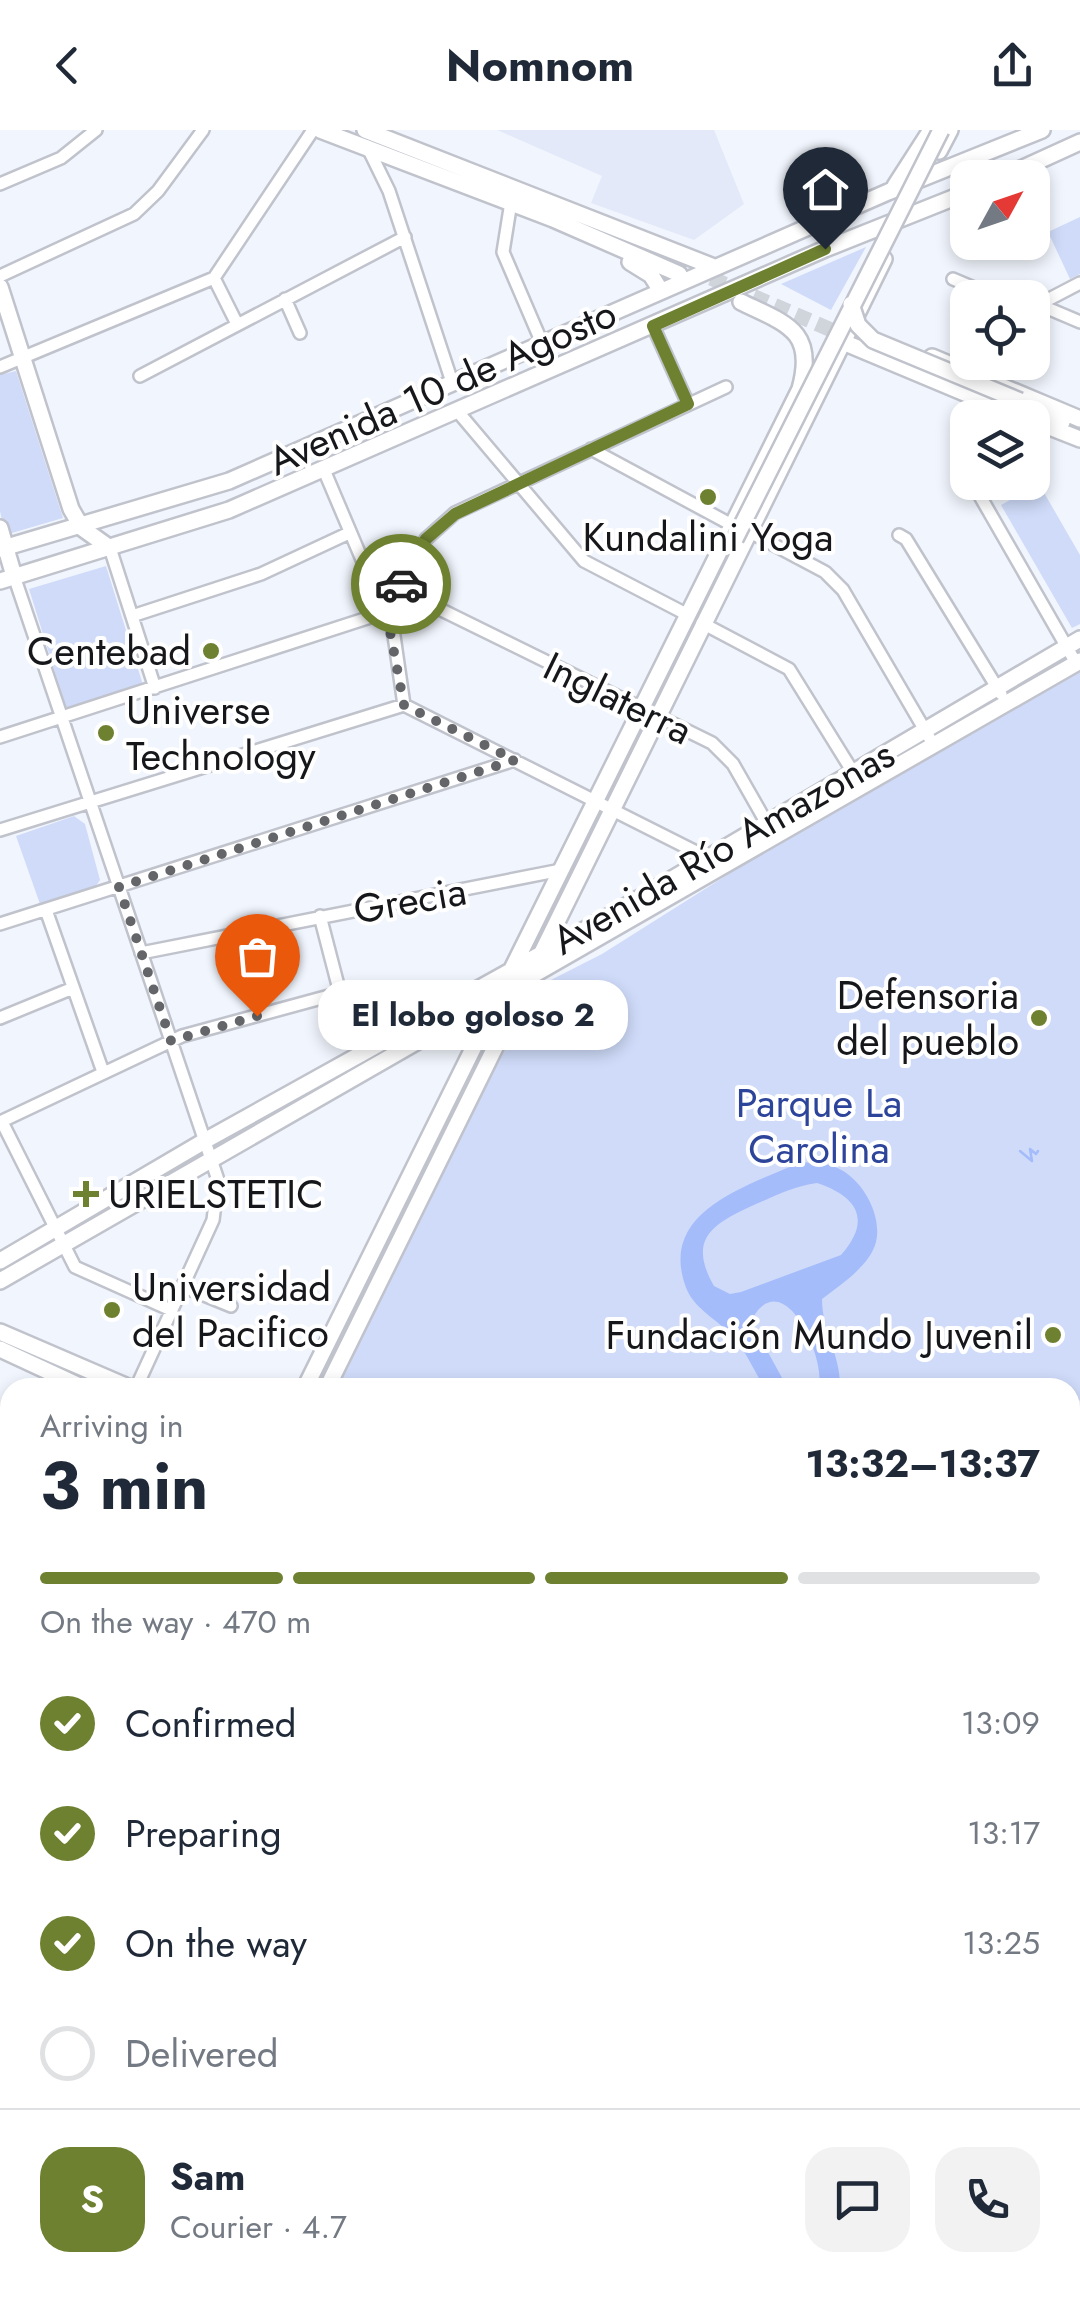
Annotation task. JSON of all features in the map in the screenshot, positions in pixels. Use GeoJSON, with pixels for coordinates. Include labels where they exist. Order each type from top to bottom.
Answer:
{"type":"FeatureCollection","features":[{"type":"Feature","properties":{"kind":"main road"},"geometry":{"type":"LineString","coordinates":[[317,130],[368,134],[398,142],[714,268]]}},
{"type":"Feature","properties":{"kind":"main road"},"geometry":{"type":"LineString","coordinates":[[737,534],[786,455],[844,342],[855,309],[941,130]]}},
{"type":"Feature","properties":{"kind":"main road"},"geometry":{"type":"LineString","coordinates":[[888,192],[903,180],[931,141],[950,130]]}},
{"type":"Feature","properties":{"kind":"main road","name":"Avenida 10 de Agosto"},"geometry":{"type":"LineString","coordinates":[[969,160],[1042,130]]}},
{"type":"Feature","properties":{"kind":"main road"},"geometry":{"type":"LineString","coordinates":[[368,134],[405,160],[685,272],[398,142]]}},
{"type":"Feature","properties":{"kind":"main road"},"geometry":{"type":"LineString","coordinates":[[931,141],[940,160],[950,163]]}},
{"type":"Feature","properties":{"kind":"main road"},"geometry":{"type":"LineString","coordinates":[[1041,160],[1080,142]]}},
{"type":"Feature","properties":{"kind":"main road"},"geometry":{"type":"LineString","coordinates":[[405,160],[425,162],[485,184]]}},
{"type":"Feature","properties":{"kind":"main road","name":"Avenida 10 de Agosto"},"geometry":{"type":"LineString","coordinates":[[3,548],[82,528],[228,481],[950,168]]}},
{"type":"Feature","properties":{"kind":"main road","name":"Avenida 10 de Agosto"},"geometry":{"type":"LineString","coordinates":[[7,578],[229,510],[950,199]]}},
{"type":"Feature","properties":{"kind":"main road"},"geometry":{"type":"LineString","coordinates":[[553,219],[584,241],[641,267],[662,291]]}},
{"type":"Feature","properties":{"kind":"main road"},"geometry":{"type":"LineString","coordinates":[[332,1378],[612,808],[649,714],[714,580],[903,219]]}},
{"type":"Feature","properties":{"kind":"main road"},"geometry":{"type":"LineString","coordinates":[[0,287],[71,509],[82,528],[110,548]]}},
{"type":"Feature","properties":{"kind":"main road"},"geometry":{"type":"LineString","coordinates":[[712,299],[783,329],[798,355],[800,389]]}},
{"type":"Feature","properties":{"kind":"main road"},"geometry":{"type":"LineString","coordinates":[[737,534],[772,444],[800,389],[807,357],[799,337],[780,321],[741,302]]}},
{"type":"Feature","properties":{"kind":"main road"},"geometry":{"type":"LineString","coordinates":[[855,309],[863,326],[873,334],[950,358]]}},
{"type":"Feature","properties":{"kind":"main road"},"geometry":{"type":"LineString","coordinates":[[855,309],[858,325],[873,340],[1004,400]]}},
{"type":"Feature","properties":{"kind":"main road"},"geometry":{"type":"LineString","coordinates":[[844,342],[978,400]]}},
{"type":"Feature","properties":{"kind":"main road"},"geometry":{"type":"LineString","coordinates":[[863,343],[1002,400]]}},
{"type":"Feature","properties":{"kind":"main road"},"geometry":{"type":"LineString","coordinates":[[1008,380],[1073,416]]}},
{"type":"Feature","properties":{"kind":"main road"},"geometry":{"type":"LineString","coordinates":[[786,417],[792,434],[799,430]]}},
{"type":"Feature","properties":{"kind":"main road"},"geometry":{"type":"LineString","coordinates":[[1050,418],[1080,429]]}},
{"type":"Feature","properties":{"kind":"main road"},"geometry":{"type":"LineString","coordinates":[[1050,427],[1080,439]]}},
{"type":"Feature","properties":{"kind":"main road"},"geometry":{"type":"LineString","coordinates":[[772,444],[786,444],[786,455]]}},
{"type":"Feature","properties":{"kind":"main road"},"geometry":{"type":"LineString","coordinates":[[0,528],[7,578]]}},
{"type":"Feature","properties":{"kind":"main road","name":"Avenida Río Amazonas"},"geometry":{"type":"LineString","coordinates":[[0,1281],[530,975],[857,778],[924,729],[1074,643]]}},
{"type":"Feature","properties":{"kind":"main road","name":"Avenida Río Amazonas"},"geometry":{"type":"LineString","coordinates":[[0,1261],[766,822],[934,744],[1078,662]]}},
{"type":"Feature","properties":{"kind":"main road"},"geometry":{"type":"LineString","coordinates":[[310,1378],[596,800],[649,714]]}},
{"type":"Feature","properties":{"kind":"main road"},"geometry":{"type":"LineString","coordinates":[[565,905],[579,924],[604,918]]}},
{"type":"Feature","properties":{"kind":"main road"},"geometry":{"type":"LineString","coordinates":[[450,1020],[470,1022],[478,1039]]}},
{"type":"Feature","properties":{"kind":"main road"},"geometry":{"type":"LineString","coordinates":[[0,1332],[109,1378]]}},
{"type":"Feature","properties":{"kind":"main road"},"geometry":{"type":"LineString","coordinates":[[0,1350],[49,1378]]}},
{"type":"Feature","properties":{"kind":"street"},"geometry":{"type":"LineString","coordinates":[[0,184],[61,158],[96,130]]}},
{"type":"Feature","properties":{"kind":"street"},"geometry":{"type":"LineString","coordinates":[[0,276],[134,214],[158,191],[203,130]]}},
{"type":"Feature","properties":{"kind":"street"},"geometry":{"type":"LineString","coordinates":[[0,367],[22,362],[214,278],[317,130]]}},
{"type":"Feature","properties":{"kind":"street"},"geometry":{"type":"LineString","coordinates":[[368,134],[452,382]]}},
{"type":"Feature","properties":{"kind":"street"},"geometry":{"type":"LineString","coordinates":[[388,191],[388,168],[405,160]]}},
{"type":"Feature","properties":{"kind":"street"},"geometry":{"type":"LineString","coordinates":[[510,202],[503,252],[542,343]]}},
{"type":"Feature","properties":{"kind":"street"},"geometry":{"type":"LineString","coordinates":[[140,376],[405,236]]}},
{"type":"Feature","properties":{"kind":"street"},"geometry":{"type":"LineString","coordinates":[[214,278],[236,324]]}},
{"type":"Feature","properties":{"kind":"street"},"geometry":{"type":"LineString","coordinates":[[1050,299],[1080,283]]}},
{"type":"Feature","properties":{"kind":"street"},"geometry":{"type":"LineString","coordinates":[[285,299],[300,333]]}},
{"type":"Feature","properties":{"kind":"street"},"geometry":{"type":"LineString","coordinates":[[1050,311],[1080,322]]}},
{"type":"Feature","properties":{"kind":"street"},"geometry":{"type":"LineString","coordinates":[[653,326],[688,404]]}},
{"type":"Feature","properties":{"kind":"street"},"geometry":{"type":"LineString","coordinates":[[401,589],[426,539],[455,514],[514,483],[726,388]]}},
{"type":"Feature","properties":{"kind":"street"},"geometry":{"type":"LineString","coordinates":[[459,413],[514,483],[584,561],[789,669],[857,778]]}},
{"type":"Feature","properties":{"kind":"street"},"geometry":{"type":"LineString","coordinates":[[591,449],[737,534],[825,572],[844,590],[934,744]]}},
{"type":"Feature","properties":{"kind":"street"},"geometry":{"type":"LineString","coordinates":[[324,470],[365,569],[390,611]]}},
{"type":"Feature","properties":{"kind":"street"},"geometry":{"type":"LineString","coordinates":[[983,500],[1074,643],[1078,662]]}},
{"type":"Feature","properties":{"kind":"street"},"geometry":{"type":"LineString","coordinates":[[132,616],[261,574],[350,533]]}},
{"type":"Feature","properties":{"kind":"street"},"geometry":{"type":"LineString","coordinates":[[898,535],[906,539],[1006,702]]}},
{"type":"Feature","properties":{"kind":"street"},"geometry":{"type":"LineString","coordinates":[[110,548],[155,688]]}},
{"type":"Feature","properties":{"kind":"street","name":"Inglaterra"},"geometry":{"type":"LineString","coordinates":[[365,569],[712,743],[734,764],[766,822]]}},
{"type":"Feature","properties":{"kind":"street"},"geometry":{"type":"LineString","coordinates":[[7,578],[61,718],[213,1158],[217,1206],[138,1378]]}},
{"type":"Feature","properties":{"kind":"street"},"geometry":{"type":"LineString","coordinates":[[0,737],[376,619],[410,605],[401,589]]}},
{"type":"Feature","properties":{"kind":"street"},"geometry":{"type":"LineString","coordinates":[[401,589],[384,591],[404,705]]}},
{"type":"Feature","properties":{"kind":"street"},"geometry":{"type":"LineString","coordinates":[[390,611],[439,609]]}},
{"type":"Feature","properties":{"kind":"street"},"geometry":{"type":"LineString","coordinates":[[0,830],[404,705],[706,857]]}},
{"type":"Feature","properties":{"kind":"street"},"geometry":{"type":"LineString","coordinates":[[0,924],[515,760]]}},
{"type":"Feature","properties":{"kind":"street","name":"Grecia"},"geometry":{"type":"LineString","coordinates":[[141,953],[562,870]]}},
{"type":"Feature","properties":{"kind":"street"},"geometry":{"type":"LineString","coordinates":[[46,910],[103,1072]]}},
{"type":"Feature","properties":{"kind":"street"},"geometry":{"type":"LineString","coordinates":[[320,916],[340,993],[371,1049]]}},
{"type":"Feature","properties":{"kind":"street"},"geometry":{"type":"LineString","coordinates":[[0,1018],[73,988]]}},
{"type":"Feature","properties":{"kind":"street"},"geometry":{"type":"LineString","coordinates":[[170,1310],[80,1271],[53,1231],[1,1122],[171,1041],[340,993]]}},
{"type":"Feature","properties":{"kind":"street"},"geometry":{"type":"LineString","coordinates":[[182,1286],[231,1306]]}},
{"type":"Feature","properties":{"kind":"shaded area"},"geometry":{"type":"Polygon","coordinates":[[[497,130],[714,130],[744,204],[694,240],[591,203],[602,176],[497,130]]]}},
{"type":"Feature","properties":{"kind":"green space"},"geometry":{"type":"Polygon","coordinates":[[[1080,217],[1080,274],[1070,279],[1050,231],[1080,217]]]}},
{"type":"Feature","properties":{"kind":"green space"},"geometry":{"type":"Polygon","coordinates":[[[866,247],[831,310],[781,284],[866,247]]]}},
{"type":"Feature","properties":{"kind":"green space"},"geometry":{"type":"Polygon","coordinates":[[[16,371],[63,518],[5,535],[0,511],[0,375],[16,371]]]}},
{"type":"Feature","properties":{"kind":"green space"},"geometry":{"type":"Polygon","coordinates":[[[1010,500],[1048,500],[1080,555],[1080,624],[1072,628],[1001,505],[1010,500]]]}},
{"type":"Feature","properties":{"kind":"green space"},"geometry":{"type":"Polygon","coordinates":[[[106,566],[143,685],[66,708],[29,589],[106,566]]]}},
{"type":"Feature","properties":{"kind":"green space","name":"Parque La Carolina"},"geometry":{"type":"Polygon","coordinates":[[[1080,672],[1080,1378],[343,1378],[462,1128],[541,985],[602,954],[778,843],[1080,672]]]}},
{"type":"Feature","properties":{"kind":"green space"},"geometry":{"type":"Polygon","coordinates":[[[74,816],[85,824],[100,880],[95,887],[40,904],[16,836],[74,816]]]}},
{"type":"Feature","properties":{"kind":"water"},"geometry":{"type":"Polygon","coordinates":[[[801,1162],[842,1170],[867,1197],[876,1219],[873,1251],[854,1274],[822,1299],[839,1378],[819,1378],[809,1337],[788,1307],[776,1302],[763,1305],[751,1321],[782,1378],[759,1378],[736,1340],[696,1304],[687,1290],[681,1263],[684,1240],[695,1221],[733,1192],[801,1162]],[[817,1183],[793,1189],[717,1225],[704,1244],[703,1255],[714,1286],[730,1294],[741,1292],[841,1255],[851,1242],[858,1220],[856,1210],[842,1195],[817,1183]]]}},
{"type":"Feature","properties":{"kind":"waterway"},"geometry":{"type":"LineString","coordinates":[[1020,1151],[1032,1161],[1030,1149],[1036,1154],[1038,1151]]}},
{"type":"Feature","properties":{"kind":"tunnel"},"geometry":{"type":"LineString","coordinates":[[690,269],[850,338]]}},
{"type":"Feature","properties":{"kind":"way so far"},"geometry":{"type":"LineString","coordinates":[[257,1016],[171,1041],[119,887],[515,760],[404,705],[389,626],[391,615],[402,614],[410,605],[401,584]]}},
{"type":"Feature","properties":{"kind":"place","name":"Kundalini Yoga"},"geometry":{"type":"Point","coordinates":[708,497]}},
{"type":"Feature","properties":{"kind":"place","name":"Centebad"},"geometry":{"type":"Point","coordinates":[211,651]}},
{"type":"Feature","properties":{"kind":"place","name":"Universe Technology"},"geometry":{"type":"Point","coordinates":[106,733]}},
{"type":"Feature","properties":{"kind":"place","name":"El lobo goloso 2"},"geometry":{"type":"Point","coordinates":[257,1016]}},
{"type":"Feature","properties":{"kind":"place","name":"Defensoria del pueblo"},"geometry":{"type":"Point","coordinates":[1039,1018]}},
{"type":"Feature","properties":{"kind":"place","name":"URIELSTETIC"},"geometry":{"type":"Point","coordinates":[86,1194]}},
{"type":"Feature","properties":{"kind":"place","name":"Universidad del Pacifico"},"geometry":{"type":"Point","coordinates":[112,1310]}},
{"type":"Feature","properties":{"kind":"place","name":"Fundación Mundo Juvenil"},"geometry":{"type":"Point","coordinates":[1053,1335]}},
{"type":"Feature","properties":{"kind":"route"},"geometry":{"type":"LineString","coordinates":[[401,584],[426,539],[455,514],[688,404],[653,326],[825,249]]}}]}
